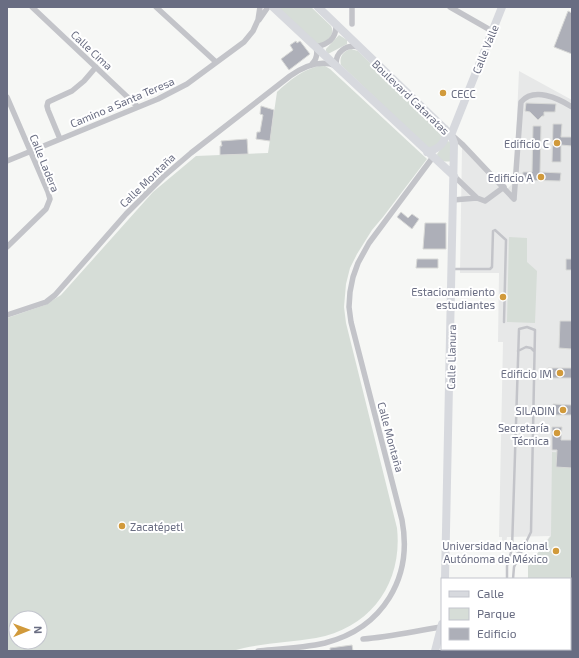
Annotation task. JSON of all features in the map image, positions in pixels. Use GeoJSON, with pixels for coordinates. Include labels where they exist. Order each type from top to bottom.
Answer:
{"type":"FeatureCollection","features":[{"type":"Feature","properties":{"kind":"street","name":"Calle Cima"},"geometry":{"type":"LineString","coordinates":[[32,7],[138,107]]}},
{"type":"Feature","properties":{"kind":"street","name":"Camino a Santa Teresa"},"geometry":{"type":"LineString","coordinates":[[7,161],[177,90],[244,42],[253,31],[258,20],[260,7]]}},
{"type":"Feature","properties":{"kind":"street"},"geometry":{"type":"LineString","coordinates":[[258,20],[268,7]]}},
{"type":"Feature","properties":{"kind":"street"},"geometry":{"type":"LineString","coordinates":[[273,7],[477,198],[485,201],[504,187]]}},
{"type":"Feature","properties":{"kind":"street","name":"Boulevard Cataratas"},"geometry":{"type":"LineString","coordinates":[[318,7],[336,26],[462,144],[514,199],[521,102],[524,98],[531,95],[549,96],[572,107]]}},
{"type":"Feature","properties":{"kind":"street"},"geometry":{"type":"LineString","coordinates":[[352,7],[352,24]]}},
{"type":"Feature","properties":{"kind":"street"},"geometry":{"type":"LineString","coordinates":[[450,7],[492,31]]}},
{"type":"Feature","properties":{"kind":"street","name":"Calle Valle"},"geometry":{"type":"LineString","coordinates":[[430,155],[440,146],[448,132],[502,7]]}},
{"type":"Feature","properties":{"kind":"street"},"geometry":{"type":"LineString","coordinates":[[159,8],[216,62]]}},
{"type":"Feature","properties":{"kind":"street"},"geometry":{"type":"LineString","coordinates":[[316,47],[331,41],[335,34],[336,26]]}},
{"type":"Feature","properties":{"kind":"street"},"geometry":{"type":"LineString","coordinates":[[336,66],[336,58],[340,52],[351,46],[359,47]]}},
{"type":"Feature","properties":{"kind":"street"},"geometry":{"type":"LineString","coordinates":[[311,65],[317,58],[316,47]]}},
{"type":"Feature","properties":{"kind":"street","name":"Calle Montaña"},"geometry":{"type":"LineString","coordinates":[[7,315],[46,302],[60,289],[138,201],[163,177],[290,76],[311,65],[323,63],[336,66]]}},
{"type":"Feature","properties":{"kind":"street"},"geometry":{"type":"LineString","coordinates":[[60,139],[48,110],[48,102],[72,91],[84,82],[96,67]]}},
{"type":"Feature","properties":{"kind":"street","name":"Calle Ladera"},"geometry":{"type":"LineString","coordinates":[[7,97],[50,199],[46,209],[7,247]]}},
{"type":"Feature","properties":{"kind":"street","name":"Calle Llanura"},"geometry":{"type":"LineString","coordinates":[[445,578],[455,153],[454,143],[448,132]]}},
{"type":"Feature","properties":{"kind":"street","name":"Calle Montaña"},"geometry":{"type":"LineString","coordinates":[[258,651],[318,644],[354,632],[369,621],[382,608],[400,575],[405,548],[405,536],[351,322],[349,300],[353,277],[365,250],[430,155]]}},
{"type":"Feature","properties":{"kind":"street"},"geometry":{"type":"LineString","coordinates":[[453,200],[477,198]]}},
{"type":"Feature","properties":{"kind":"street"},"geometry":{"type":"LineString","coordinates":[[363,639],[381,638],[441,626]]}},
{"type":"Feature","properties":{"kind":"street"},"geometry":{"type":"LineString","coordinates":[[435,651],[441,630]]}},
{"type":"Feature","properties":{"kind":"lane"},"geometry":{"type":"LineString","coordinates":[[453,269],[490,269],[492,267],[493,232],[495,230],[506,240],[504,322]]}},
{"type":"Feature","properties":{"kind":"lane"},"geometry":{"type":"LineString","coordinates":[[507,578],[507,566],[512,549],[519,329],[527,327],[535,330],[531,532],[514,567],[513,578]]}},
{"type":"Feature","properties":{"kind":"lane"},"geometry":{"type":"LineString","coordinates":[[518,351],[526,347],[531,348],[534,352]]}},
{"type":"Feature","properties":{"kind":"lane"},"geometry":{"type":"LineString","coordinates":[[512,549],[521,553]]}},
{"type":"Feature","properties":{"kind":"shaded area"},"geometry":{"type":"Polygon","coordinates":[[[519,71],[572,100],[572,651],[521,651],[571,650],[571,578],[528,578],[528,566],[550,536],[507,537],[506,543],[502,543],[502,537],[499,537],[503,342],[498,342],[499,273],[460,273],[462,148],[505,191],[514,182],[519,71]]]}},
{"type":"Feature","properties":{"kind":"green space"},"geometry":{"type":"Polygon","coordinates":[[[278,7],[311,7],[331,26],[331,35],[327,40],[318,45],[278,7]]]}},
{"type":"Feature","properties":{"kind":"green space"},"geometry":{"type":"Polygon","coordinates":[[[339,35],[347,40],[347,44],[328,54],[326,49],[339,35]]]}},
{"type":"Feature","properties":{"kind":"green space"},"geometry":{"type":"Polygon","coordinates":[[[351,49],[358,51],[443,134],[441,141],[430,150],[341,65],[342,55],[351,49]]]}},
{"type":"Feature","properties":{"kind":"green space"},"geometry":{"type":"Polygon","coordinates":[[[319,66],[325,66],[330,69],[427,159],[372,230],[350,268],[346,284],[344,307],[346,323],[397,528],[395,567],[389,584],[379,600],[367,613],[353,624],[336,633],[316,638],[253,646],[232,651],[7,651],[7,318],[45,305],[61,295],[153,192],[196,156],[268,153],[277,92],[296,76],[319,66]]]}},
{"type":"Feature","properties":{"kind":"green space"},"geometry":{"type":"Polygon","coordinates":[[[447,141],[451,142],[451,161],[446,162],[440,159],[437,154],[447,141]]]}},
{"type":"Feature","properties":{"kind":"green space"},"geometry":{"type":"Polygon","coordinates":[[[509,237],[527,238],[527,262],[537,271],[535,323],[507,322],[509,237]]]}},
{"type":"Feature","properties":{"kind":"green space","name":"Universidad Nacional Autónoma de México"},"geometry":{"type":"Polygon","coordinates":[[[552,452],[572,453],[572,651],[521,651],[571,650],[571,578],[528,578],[528,566],[551,536],[552,452]]]}},
{"type":"Feature","properties":{"kind":"building"},"geometry":{"type":"Polygon","coordinates":[[[568,11],[572,13],[572,54],[554,47],[568,11]]]}},
{"type":"Feature","properties":{"kind":"building"},"geometry":{"type":"Polygon","coordinates":[[[296,41],[297,43],[300,41],[310,54],[289,70],[281,59],[293,50],[290,45],[296,41]]]}},
{"type":"Feature","properties":{"kind":"building"},"geometry":{"type":"Polygon","coordinates":[[[526,103],[556,104],[555,112],[544,112],[544,116],[538,120],[530,112],[525,111],[526,103]]]}},
{"type":"Feature","properties":{"kind":"building"},"geometry":{"type":"Polygon","coordinates":[[[261,106],[274,110],[270,141],[256,139],[257,132],[260,132],[263,115],[260,114],[261,106]]]}},
{"type":"Feature","properties":{"kind":"building","name":"Edificio C"},"geometry":{"type":"Polygon","coordinates":[[[553,124],[562,124],[561,137],[572,137],[572,146],[561,145],[561,162],[552,162],[553,124]]]}},
{"type":"Feature","properties":{"kind":"building"},"geometry":{"type":"Polygon","coordinates":[[[533,126],[541,126],[540,172],[561,173],[560,181],[522,180],[523,172],[532,172],[533,126]]]}},
{"type":"Feature","properties":{"kind":"building"},"geometry":{"type":"Polygon","coordinates":[[[247,139],[248,154],[220,155],[220,146],[222,146],[221,141],[247,139]]]}},
{"type":"Feature","properties":{"kind":"building"},"geometry":{"type":"Polygon","coordinates":[[[401,212],[408,218],[412,214],[419,219],[412,229],[397,217],[401,212]]]}},
{"type":"Feature","properties":{"kind":"building"},"geometry":{"type":"Polygon","coordinates":[[[425,223],[446,223],[446,249],[423,249],[425,223]]]}},
{"type":"Feature","properties":{"kind":"building"},"geometry":{"type":"Polygon","coordinates":[[[417,259],[438,259],[438,268],[416,268],[417,259]]]}},
{"type":"Feature","properties":{"kind":"building"},"geometry":{"type":"Polygon","coordinates":[[[566,259],[572,259],[572,270],[566,270],[566,259]]]}},
{"type":"Feature","properties":{"kind":"building"},"geometry":{"type":"Polygon","coordinates":[[[560,321],[572,321],[572,349],[559,348],[560,321]]]}},
{"type":"Feature","properties":{"kind":"building","name":"Edificio IM"},"geometry":{"type":"Polygon","coordinates":[[[548,368],[572,368],[572,378],[548,378],[548,368]]]}},
{"type":"Feature","properties":{"kind":"building","name":"SILADIN"},"geometry":{"type":"Polygon","coordinates":[[[553,404],[572,405],[572,415],[553,415],[553,404]]]}},
{"type":"Feature","properties":{"kind":"building"},"geometry":{"type":"Polygon","coordinates":[[[552,427],[562,427],[561,440],[572,440],[572,468],[556,467],[557,450],[552,450],[552,427]]]}},
{"type":"Feature","properties":{"kind":"building"},"geometry":{"type":"Polygon","coordinates":[[[352,645],[353,651],[330,651],[330,648],[352,645]]]}},
{"type":"Feature","properties":{"kind":"place","name":"CECC"},"geometry":{"type":"Point","coordinates":[443,93]}},
{"type":"Feature","properties":{"kind":"place","name":"Edificio C"},"geometry":{"type":"Point","coordinates":[557,143]}},
{"type":"Feature","properties":{"kind":"place","name":"Edificio A"},"geometry":{"type":"Point","coordinates":[541,177]}},
{"type":"Feature","properties":{"kind":"place","name":"Estacionamiento estudiantes"},"geometry":{"type":"Point","coordinates":[503,297]}},
{"type":"Feature","properties":{"kind":"place","name":"Edificio IM"},"geometry":{"type":"Point","coordinates":[560,373]}},
{"type":"Feature","properties":{"kind":"place","name":"SILADIN"},"geometry":{"type":"Point","coordinates":[563,410]}},
{"type":"Feature","properties":{"kind":"place","name":"Secretaría Técnica"},"geometry":{"type":"Point","coordinates":[557,433]}},
{"type":"Feature","properties":{"kind":"place","name":"Zacatépetl"},"geometry":{"type":"Point","coordinates":[122,526]}},
{"type":"Feature","properties":{"kind":"place","name":"Universidad Nacional Autónoma de México"},"geometry":{"type":"Point","coordinates":[556,551]}}]}
